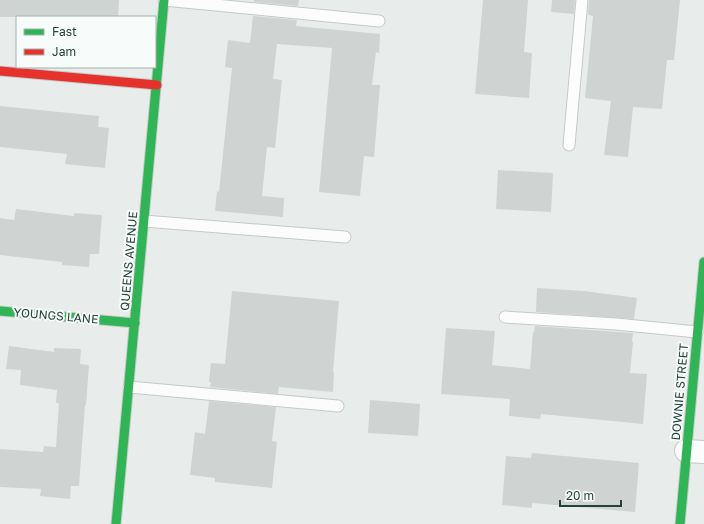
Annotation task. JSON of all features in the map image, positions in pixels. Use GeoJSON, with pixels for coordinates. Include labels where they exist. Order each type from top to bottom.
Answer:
{"type":"FeatureCollection","features":[{"type":"Feature","properties":{"kind":"street","name":"QUEENS AVENUE"},"geometry":{"type":"LineString","coordinates":[[116,524],[164,0]]}},
{"type":"Feature","properties":{"kind":"street"},"geometry":{"type":"LineString","coordinates":[[0,71],[157,85]]}},
{"type":"Feature","properties":{"kind":"street","name":"DOWNIE STREET"},"geometry":{"type":"LineString","coordinates":[[680,524],[695,452],[697,332],[704,262]]}},
{"type":"Feature","properties":{"kind":"street","name":"YOUNGS LANE"},"geometry":{"type":"LineString","coordinates":[[0,312],[135,323]]}},
{"type":"Feature","properties":{"kind":"lane"},"geometry":{"type":"LineString","coordinates":[[164,0],[379,21]]}},
{"type":"Feature","properties":{"kind":"lane"},"geometry":{"type":"LineString","coordinates":[[569,144],[582,0]]}},
{"type":"Feature","properties":{"kind":"lane"},"geometry":{"type":"LineString","coordinates":[[144,221],[345,237]]}},
{"type":"Feature","properties":{"kind":"lane"},"geometry":{"type":"LineString","coordinates":[[505,316],[616,324],[697,332]]}},
{"type":"Feature","properties":{"kind":"lane"},"geometry":{"type":"LineString","coordinates":[[129,387],[338,406]]}},
{"type":"Feature","properties":{"kind":"building"},"geometry":{"type":"Polygon","coordinates":[[[0,0],[119,0],[118,16],[0,17],[0,0]]]}},
{"type":"Feature","properties":{"kind":"building"},"geometry":{"type":"Polygon","coordinates":[[[254,0],[299,0],[298,6],[254,2],[254,0]]]}},
{"type":"Feature","properties":{"kind":"building"},"geometry":{"type":"Polygon","coordinates":[[[483,0],[528,0],[524,52],[532,53],[529,98],[475,94],[483,0]]]}},
{"type":"Feature","properties":{"kind":"building"},"geometry":{"type":"Polygon","coordinates":[[[552,0],[575,0],[574,14],[551,12],[552,0]]]}},
{"type":"Feature","properties":{"kind":"building"},"geometry":{"type":"Polygon","coordinates":[[[589,0],[680,0],[674,60],[667,60],[662,109],[633,107],[628,157],[604,155],[611,101],[585,98],[593,16],[588,15],[589,0]]]}},
{"type":"Feature","properties":{"kind":"building"},"geometry":{"type":"Polygon","coordinates":[[[253,16],[297,20],[296,26],[380,34],[379,53],[376,52],[372,85],[380,85],[374,157],[364,156],[360,196],[319,192],[332,48],[277,44],[273,79],[282,80],[275,148],[267,147],[262,196],[284,198],[283,217],[215,211],[217,191],[219,192],[232,68],[225,67],[228,40],[250,43],[253,16]]]}},
{"type":"Feature","properties":{"kind":"building"},"geometry":{"type":"Polygon","coordinates":[[[0,106],[99,116],[98,127],[109,128],[105,168],[65,164],[67,154],[0,147],[0,106]]]}},
{"type":"Feature","properties":{"kind":"building"},"geometry":{"type":"Polygon","coordinates":[[[498,170],[553,173],[551,212],[496,209],[498,170]]]}},
{"type":"Feature","properties":{"kind":"building"},"geometry":{"type":"Polygon","coordinates":[[[16,209],[74,216],[74,213],[102,215],[99,254],[90,254],[89,267],[62,265],[62,262],[0,255],[0,218],[14,220],[16,209]]]}},
{"type":"Feature","properties":{"kind":"building"},"geometry":{"type":"Polygon","coordinates":[[[537,288],[584,291],[637,298],[634,319],[536,312],[537,288]]]}},
{"type":"Feature","properties":{"kind":"building"},"geometry":{"type":"Polygon","coordinates":[[[232,291],[339,301],[333,372],[333,392],[279,387],[278,394],[210,387],[211,382],[209,382],[211,363],[225,364],[232,291]]]}},
{"type":"Feature","properties":{"kind":"building"},"geometry":{"type":"Polygon","coordinates":[[[535,326],[633,333],[630,373],[647,374],[643,424],[541,414],[540,419],[509,416],[510,399],[441,394],[446,328],[495,331],[492,365],[530,369],[533,332],[535,326]]]}},
{"type":"Feature","properties":{"kind":"building"},"geometry":{"type":"Polygon","coordinates":[[[9,346],[54,352],[54,348],[81,349],[80,364],[89,365],[79,486],[71,486],[70,499],[40,496],[41,489],[0,487],[0,449],[43,452],[44,446],[56,447],[59,403],[56,403],[57,390],[20,385],[21,370],[6,369],[9,346]]]}},
{"type":"Feature","properties":{"kind":"building"},"geometry":{"type":"Polygon","coordinates":[[[370,400],[420,404],[418,436],[368,433],[370,400]]]}},
{"type":"Feature","properties":{"kind":"building"},"geometry":{"type":"Polygon","coordinates":[[[209,401],[276,407],[272,441],[277,442],[272,488],[215,482],[215,478],[190,475],[195,432],[205,434],[209,401]]]}},
{"type":"Feature","properties":{"kind":"building"},"geometry":{"type":"Polygon","coordinates":[[[532,453],[639,463],[635,512],[532,503],[532,508],[502,505],[506,456],[531,458],[532,453]]]}},
{"type":"Feature","properties":{"kind":"traffic: fast"},"geometry":{"type":"LineString","coordinates":[[116,524],[164,0]]}},
{"type":"Feature","properties":{"kind":"traffic: fast"},"geometry":{"type":"LineString","coordinates":[[680,524],[704,262]]}},
{"type":"Feature","properties":{"kind":"traffic: fast"},"geometry":{"type":"LineString","coordinates":[[0,311],[135,323]]}},
{"type":"Feature","properties":{"kind":"traffic: jam"},"geometry":{"type":"LineString","coordinates":[[0,71],[157,85]]}}]}
